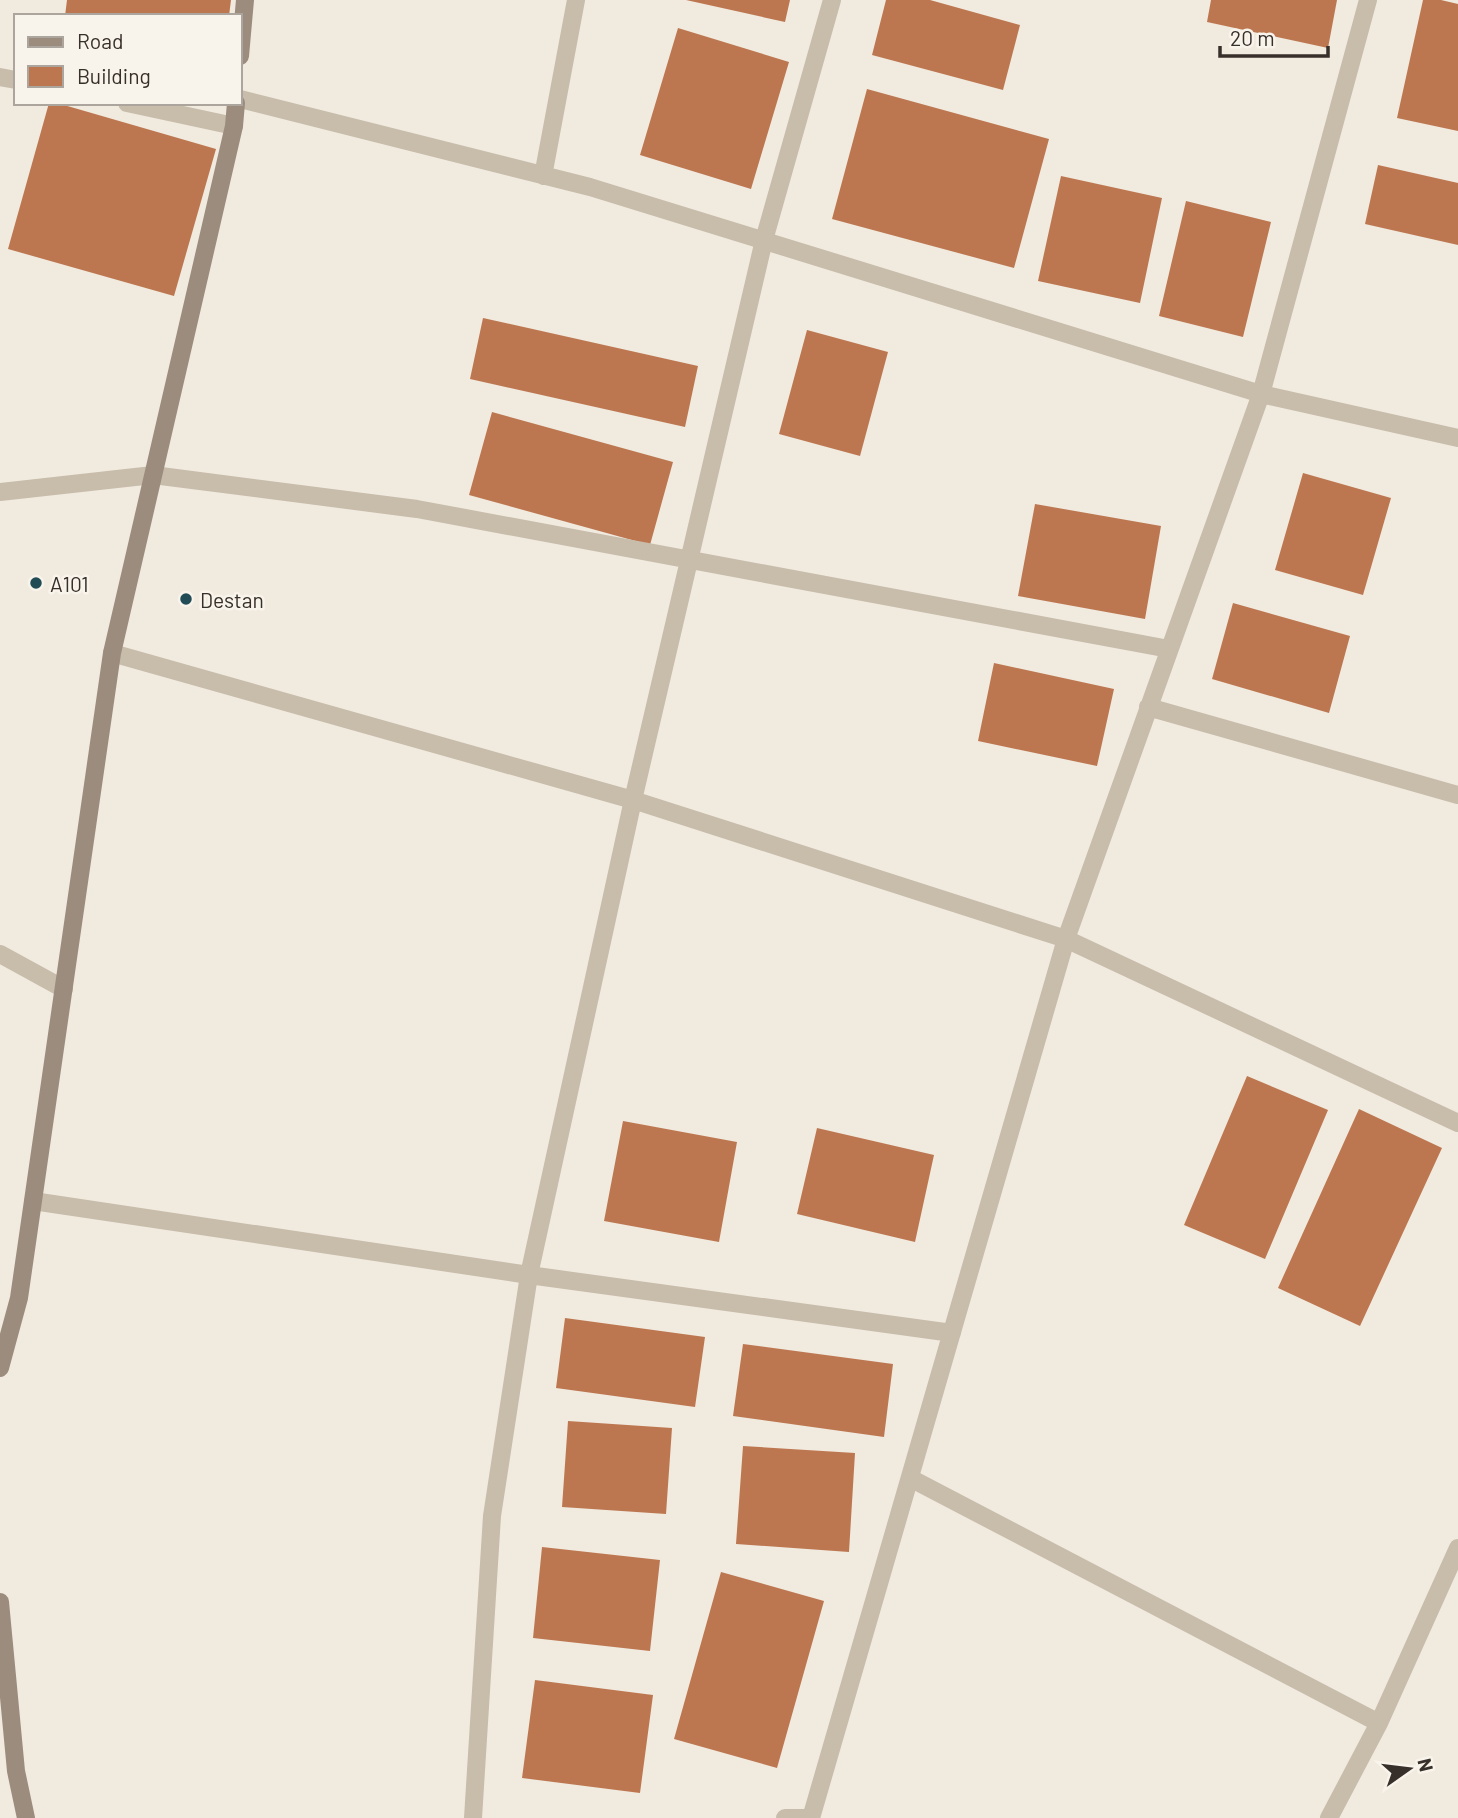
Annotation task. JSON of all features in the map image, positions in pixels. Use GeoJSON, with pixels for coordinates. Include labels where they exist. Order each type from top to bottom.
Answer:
{"type":"FeatureCollection","features":[{"type":"Feature","properties":{"kind":"main road"},"geometry":{"type":"LineString","coordinates":[[242,34],[245,0]]}},
{"type":"Feature","properties":{"kind":"main road"},"geometry":{"type":"LineString","coordinates":[[0,1368],[19,1298],[112,653],[234,126],[236,105]]}},
{"type":"Feature","properties":{"kind":"main road"},"geometry":{"type":"LineString","coordinates":[[0,1602],[16,1771],[26,1818]]}},
{"type":"Feature","properties":{"kind":"street"},"geometry":{"type":"LineString","coordinates":[[542,176],[576,0]]}},
{"type":"Feature","properties":{"kind":"street"},"geometry":{"type":"LineString","coordinates":[[473,1818],[492,1516],[529,1275],[633,800],[764,240],[832,0]]}},
{"type":"Feature","properties":{"kind":"street"},"geometry":{"type":"LineString","coordinates":[[785,1818],[812,1818],[1066,939],[1261,394],[1368,0]]}},
{"type":"Feature","properties":{"kind":"street"},"geometry":{"type":"LineString","coordinates":[[242,100],[590,187],[1261,394],[1458,438]]}},
{"type":"Feature","properties":{"kind":"street"},"geometry":{"type":"LineString","coordinates":[[136,105],[234,126]]}},
{"type":"Feature","properties":{"kind":"street"},"geometry":{"type":"LineString","coordinates":[[0,492],[153,475],[416,509],[1169,649]]}},
{"type":"Feature","properties":{"kind":"street"},"geometry":{"type":"LineString","coordinates":[[112,653],[633,800],[1066,939],[1458,1123]]}},
{"type":"Feature","properties":{"kind":"street"},"geometry":{"type":"LineString","coordinates":[[1149,707],[1458,795]]}},
{"type":"Feature","properties":{"kind":"street"},"geometry":{"type":"LineString","coordinates":[[0,954],[64,989]]}},
{"type":"Feature","properties":{"kind":"street"},"geometry":{"type":"LineString","coordinates":[[33,1201],[529,1275],[952,1333]]}},
{"type":"Feature","properties":{"kind":"street"},"geometry":{"type":"LineString","coordinates":[[910,1478],[1379,1723]]}},
{"type":"Feature","properties":{"kind":"street"},"geometry":{"type":"LineString","coordinates":[[1329,1818],[1379,1723],[1458,1548]]}},
{"type":"Feature","properties":{"kind":"building"},"geometry":{"type":"Polygon","coordinates":[[[67,0],[231,0],[229,14],[65,14],[67,0]]]}},
{"type":"Feature","properties":{"kind":"building"},"geometry":{"type":"Polygon","coordinates":[[[686,0],[790,0],[785,22],[686,0]]]}},
{"type":"Feature","properties":{"kind":"building"},"geometry":{"type":"Polygon","coordinates":[[[886,0],[930,0],[1020,25],[1003,90],[872,55],[886,0]]]}},
{"type":"Feature","properties":{"kind":"building"},"geometry":{"type":"Polygon","coordinates":[[[1211,0],[1337,0],[1328,48],[1207,22],[1211,0]]]}},
{"type":"Feature","properties":{"kind":"building"},"geometry":{"type":"Polygon","coordinates":[[[1423,0],[1458,4],[1458,131],[1397,118],[1423,0]]]}},
{"type":"Feature","properties":{"kind":"building"},"geometry":{"type":"Polygon","coordinates":[[[678,28],[789,62],[751,189],[640,155],[678,28]]]}},
{"type":"Feature","properties":{"kind":"building"},"geometry":{"type":"Polygon","coordinates":[[[867,89],[1049,139],[1014,268],[832,219],[867,89]]]}},
{"type":"Feature","properties":{"kind":"building"},"geometry":{"type":"Polygon","coordinates":[[[48,105],[64,105],[216,149],[174,296],[8,249],[48,105]]]}},
{"type":"Feature","properties":{"kind":"building"},"geometry":{"type":"Polygon","coordinates":[[[1378,165],[1458,183],[1458,245],[1365,224],[1378,165]]]}},
{"type":"Feature","properties":{"kind":"building"},"geometry":{"type":"Polygon","coordinates":[[[1061,176],[1162,198],[1140,303],[1038,281],[1061,176]]]}},
{"type":"Feature","properties":{"kind":"building"},"geometry":{"type":"Polygon","coordinates":[[[1186,201],[1271,222],[1243,337],[1159,316],[1186,201]]]}},
{"type":"Feature","properties":{"kind":"building"},"geometry":{"type":"Polygon","coordinates":[[[483,318],[698,366],[685,427],[470,379],[483,318]]]}},
{"type":"Feature","properties":{"kind":"building"},"geometry":{"type":"Polygon","coordinates":[[[807,330],[888,352],[860,456],[779,434],[807,330]]]}},
{"type":"Feature","properties":{"kind":"building"},"geometry":{"type":"Polygon","coordinates":[[[492,412],[673,462],[650,545],[469,495],[492,412]]]}},
{"type":"Feature","properties":{"kind":"building"},"geometry":{"type":"Polygon","coordinates":[[[1303,473],[1391,498],[1363,595],[1275,570],[1303,473]]]}},
{"type":"Feature","properties":{"kind":"building"},"geometry":{"type":"Polygon","coordinates":[[[1035,504],[1161,526],[1145,619],[1018,596],[1035,504]]]}},
{"type":"Feature","properties":{"kind":"building"},"geometry":{"type":"Polygon","coordinates":[[[1233,603],[1350,636],[1329,713],[1212,679],[1233,603]]]}},
{"type":"Feature","properties":{"kind":"building"},"geometry":{"type":"Polygon","coordinates":[[[994,663],[1114,689],[1097,766],[978,741],[994,663]]]}},
{"type":"Feature","properties":{"kind":"building"},"geometry":{"type":"Polygon","coordinates":[[[1247,1076],[1328,1110],[1265,1259],[1184,1225],[1247,1076]]]}},
{"type":"Feature","properties":{"kind":"building"},"geometry":{"type":"Polygon","coordinates":[[[1359,1109],[1442,1148],[1360,1326],[1278,1288],[1359,1109]]]}},
{"type":"Feature","properties":{"kind":"building"},"geometry":{"type":"Polygon","coordinates":[[[623,1121],[737,1142],[719,1242],[604,1221],[623,1121]]]}},
{"type":"Feature","properties":{"kind":"building"},"geometry":{"type":"Polygon","coordinates":[[[817,1128],[934,1155],[915,1242],[797,1214],[817,1128]]]}},
{"type":"Feature","properties":{"kind":"building"},"geometry":{"type":"Polygon","coordinates":[[[565,1318],[705,1337],[695,1407],[556,1388],[565,1318]]]}},
{"type":"Feature","properties":{"kind":"building"},"geometry":{"type":"Polygon","coordinates":[[[743,1344],[893,1364],[884,1437],[733,1416],[743,1344]]]}},
{"type":"Feature","properties":{"kind":"building"},"geometry":{"type":"Polygon","coordinates":[[[568,1421],[672,1428],[666,1514],[562,1507],[568,1421]]]}},
{"type":"Feature","properties":{"kind":"building"},"geometry":{"type":"Polygon","coordinates":[[[743,1446],[855,1453],[849,1552],[736,1544],[743,1446]]]}},
{"type":"Feature","properties":{"kind":"building"},"geometry":{"type":"Polygon","coordinates":[[[542,1547],[660,1560],[650,1651],[533,1638],[542,1547]]]}},
{"type":"Feature","properties":{"kind":"building"},"geometry":{"type":"Polygon","coordinates":[[[721,1572],[824,1601],[777,1768],[674,1739],[721,1572]]]}},
{"type":"Feature","properties":{"kind":"building"},"geometry":{"type":"Polygon","coordinates":[[[535,1680],[653,1695],[640,1793],[522,1778],[535,1680]]]}},
{"type":"Feature","properties":{"kind":"place","name":"A101"},"geometry":{"type":"Point","coordinates":[36,583]}},
{"type":"Feature","properties":{"kind":"place","name":"Destan"},"geometry":{"type":"Point","coordinates":[186,599]}}]}
